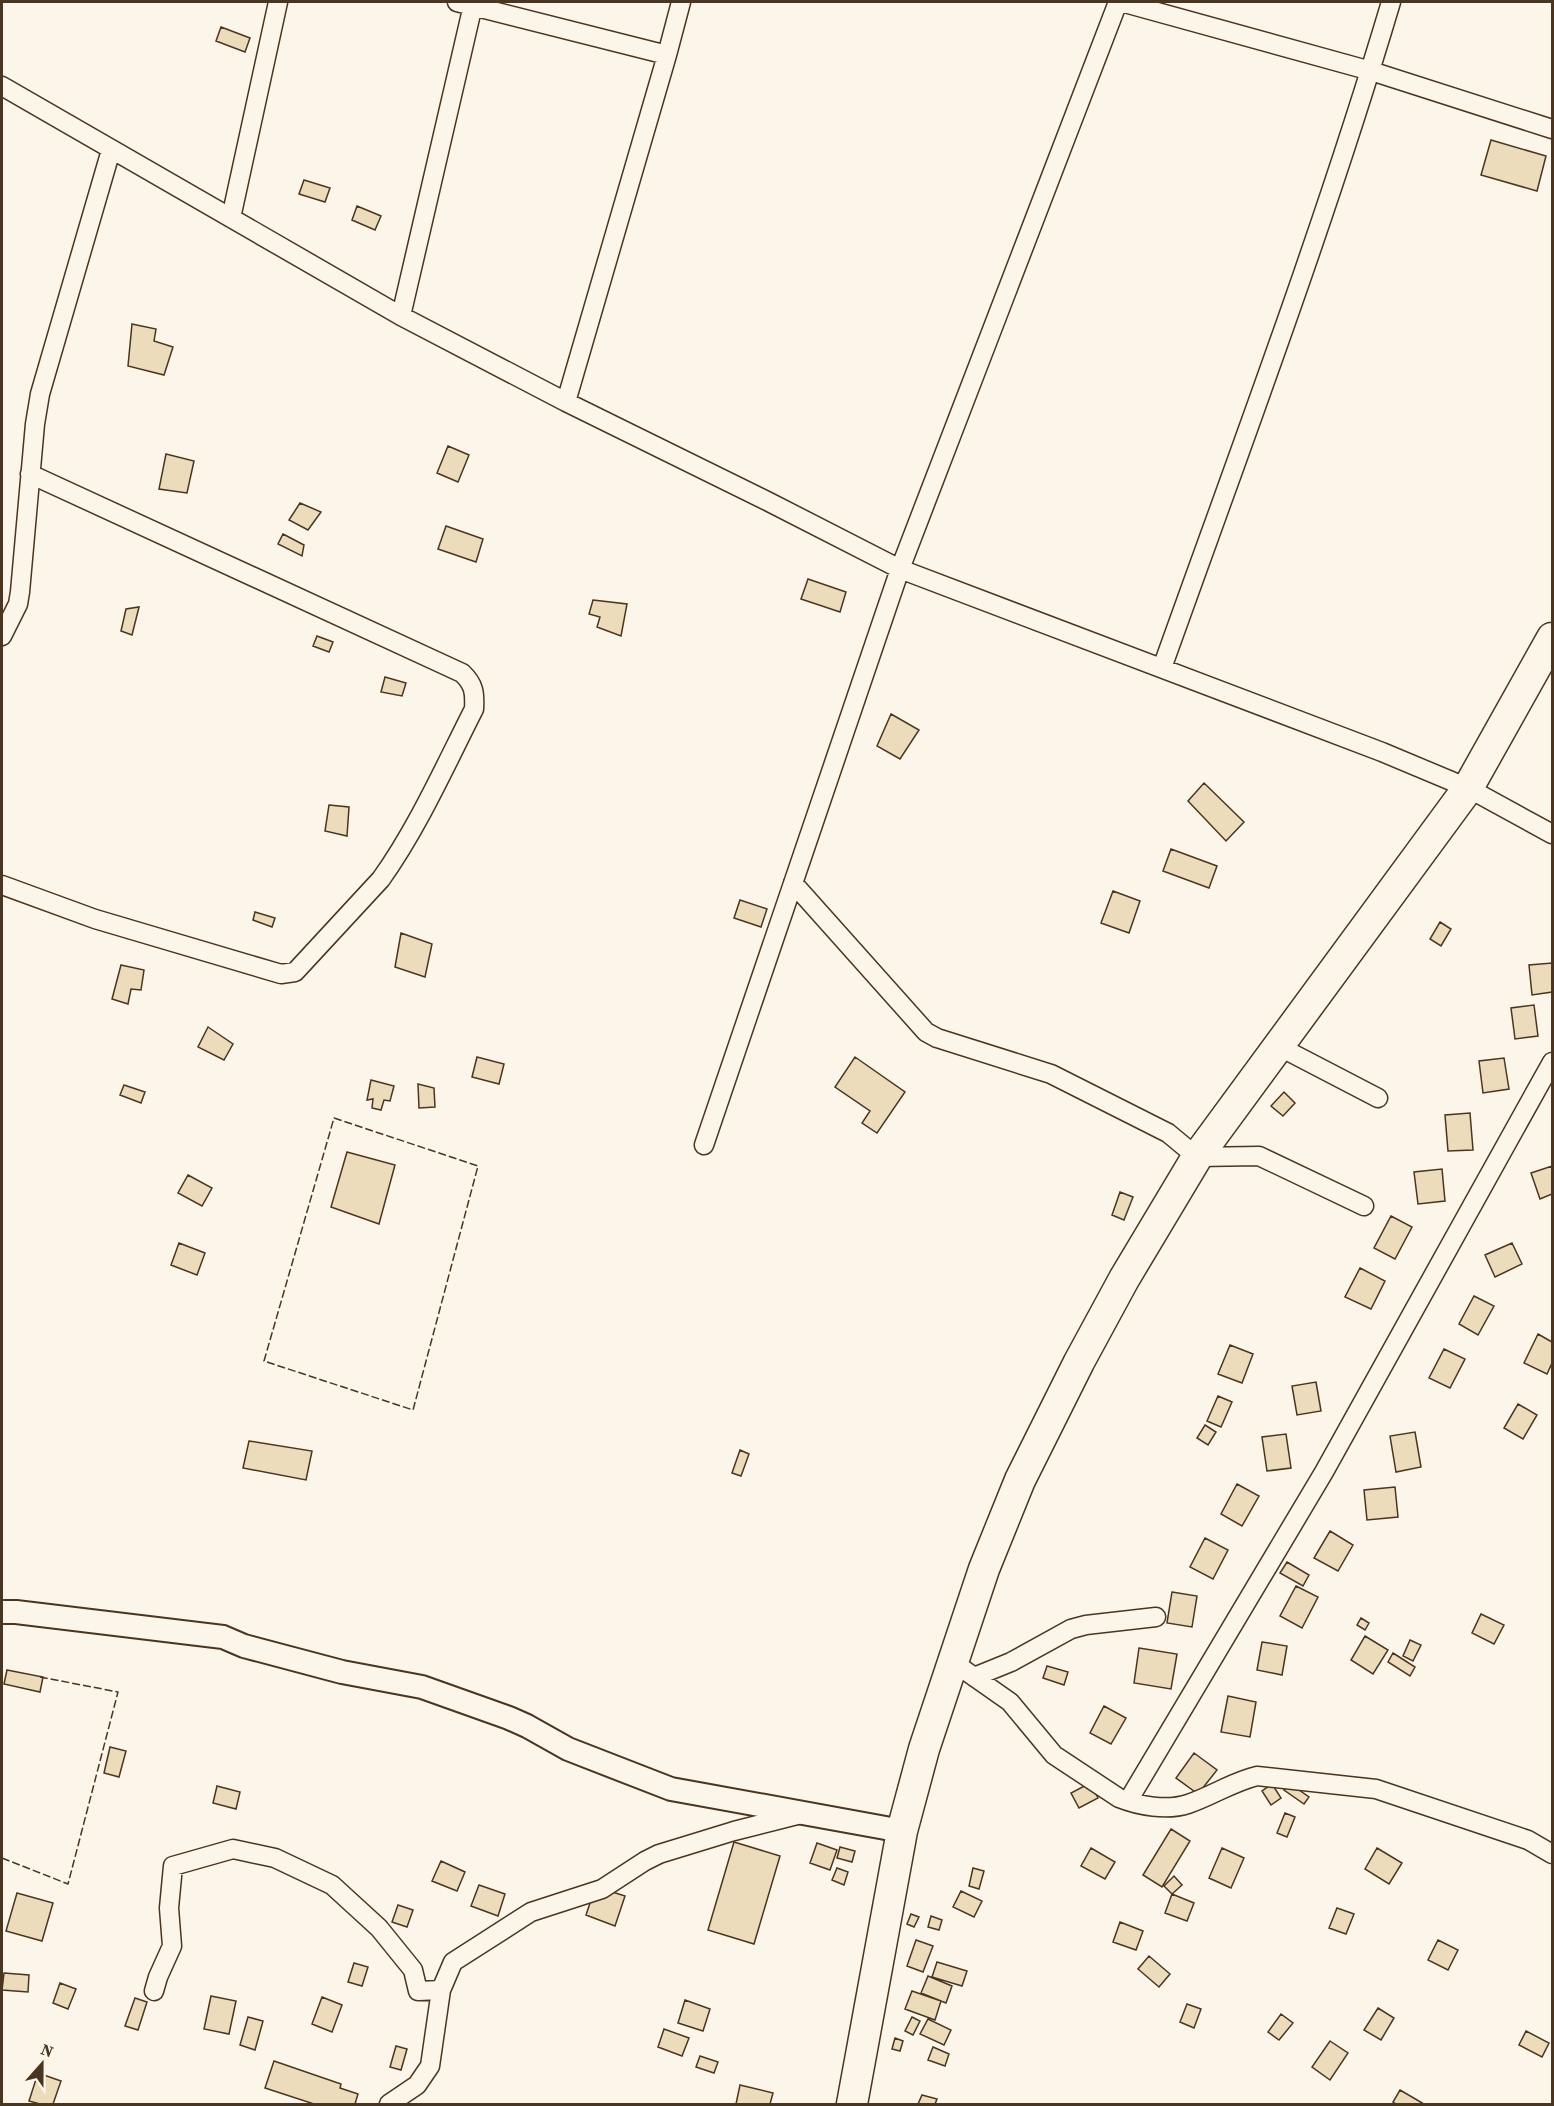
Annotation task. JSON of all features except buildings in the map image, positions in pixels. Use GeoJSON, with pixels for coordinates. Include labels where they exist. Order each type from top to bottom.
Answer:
{"type":"FeatureCollection","features":[{"type":"Feature","properties":{"kind":"main road"},"geometry":{"type":"LineString","coordinates":[[852,2104],[902,1831],[927,1737],[964,1670],[984,1569],[1020,1480],[1079,1362],[1124,1279],[1197,1157],[1468,788],[1552,638]]}},
{"type":"Feature","properties":{"kind":"street"},"geometry":{"type":"LineString","coordinates":[[231,218],[278,2]]}},
{"type":"Feature","properties":{"kind":"street"},"geometry":{"type":"LineString","coordinates":[[566,402],[668,55],[681,2]]}},
{"type":"Feature","properties":{"kind":"street"},"geometry":{"type":"LineString","coordinates":[[704,1146],[900,569],[1120,2],[1371,71],[1552,129]]}},
{"type":"Feature","properties":{"kind":"street"},"geometry":{"type":"LineString","coordinates":[[1162,668],[1304,269],[1371,71],[1391,2]]}},
{"type":"Feature","properties":{"kind":"street"},"geometry":{"type":"LineString","coordinates":[[401,316],[465,3],[668,55]]}},
{"type":"Feature","properties":{"kind":"street"},"geometry":{"type":"LineString","coordinates":[[2,86],[401,316],[566,402],[900,569],[1382,752],[1468,788],[1552,834]]}},
{"type":"Feature","properties":{"kind":"street"},"geometry":{"type":"LineString","coordinates":[[2,636],[18,604],[40,394],[111,150]]}},
{"type":"Feature","properties":{"kind":"street"},"geometry":{"type":"LineString","coordinates":[[2,885],[95,918],[281,974],[295,972],[373,888],[391,865],[474,709],[475,692],[470,680],[462,673],[30,474]]}},
{"type":"Feature","properties":{"kind":"street"},"geometry":{"type":"LineString","coordinates":[[793,883],[926,1032],[937,1038],[1051,1074],[1168,1133],[1197,1157],[1259,1156],[1364,1206]]}},
{"type":"Feature","properties":{"kind":"street"},"geometry":{"type":"LineString","coordinates":[[1278,1047],[1378,1098]]}},
{"type":"Feature","properties":{"kind":"street"},"geometry":{"type":"LineString","coordinates":[[1128,1801],[1324,1472],[1552,1062]]}},
{"type":"Feature","properties":{"kind":"street"},"geometry":{"type":"LineString","coordinates":[[2,1612],[223,1638],[244,1646],[342,1672],[422,1687],[509,1718],[568,1749],[665,1787],[902,1831]]}},
{"type":"Feature","properties":{"kind":"street"},"geometry":{"type":"LineString","coordinates":[[964,1670],[1011,1662],[1071,1629],[1086,1625],[1156,1617]]}},
{"type":"Feature","properties":{"kind":"street"},"geometry":{"type":"LineString","coordinates":[[964,1670],[1010,1702],[1054,1755],[1119,1798],[1128,1801],[1141,1805],[1175,1807],[1185,1805],[1241,1779],[1257,1776],[1366,1786],[1528,1840],[1552,1854]]}},
{"type":"Feature","properties":{"kind":"street"},"geometry":{"type":"LineString","coordinates":[[389,2104],[417,2085],[430,2066],[441,1990],[453,1962],[531,1912],[602,1889],[659,1854],[734,1831],[805,1813]]}},
{"type":"Feature","properties":{"kind":"street"},"geometry":{"type":"LineString","coordinates":[[154,1991],[172,1946],[170,1908],[173,1866],[234,1849],[275,1858],[332,1885],[380,1928],[414,1970],[418,1991],[441,1990]]}},
{"type":"Feature","properties":{"kind":"fence"},"geometry":{"type":"LineString","coordinates":[[334,1118],[478,1166],[413,1410],[264,1361],[334,1118]]}},
{"type":"Feature","properties":{"kind":"fence"},"geometry":{"type":"LineString","coordinates":[[2,1858],[68,1884],[118,1692],[40,1677]]}}]}
